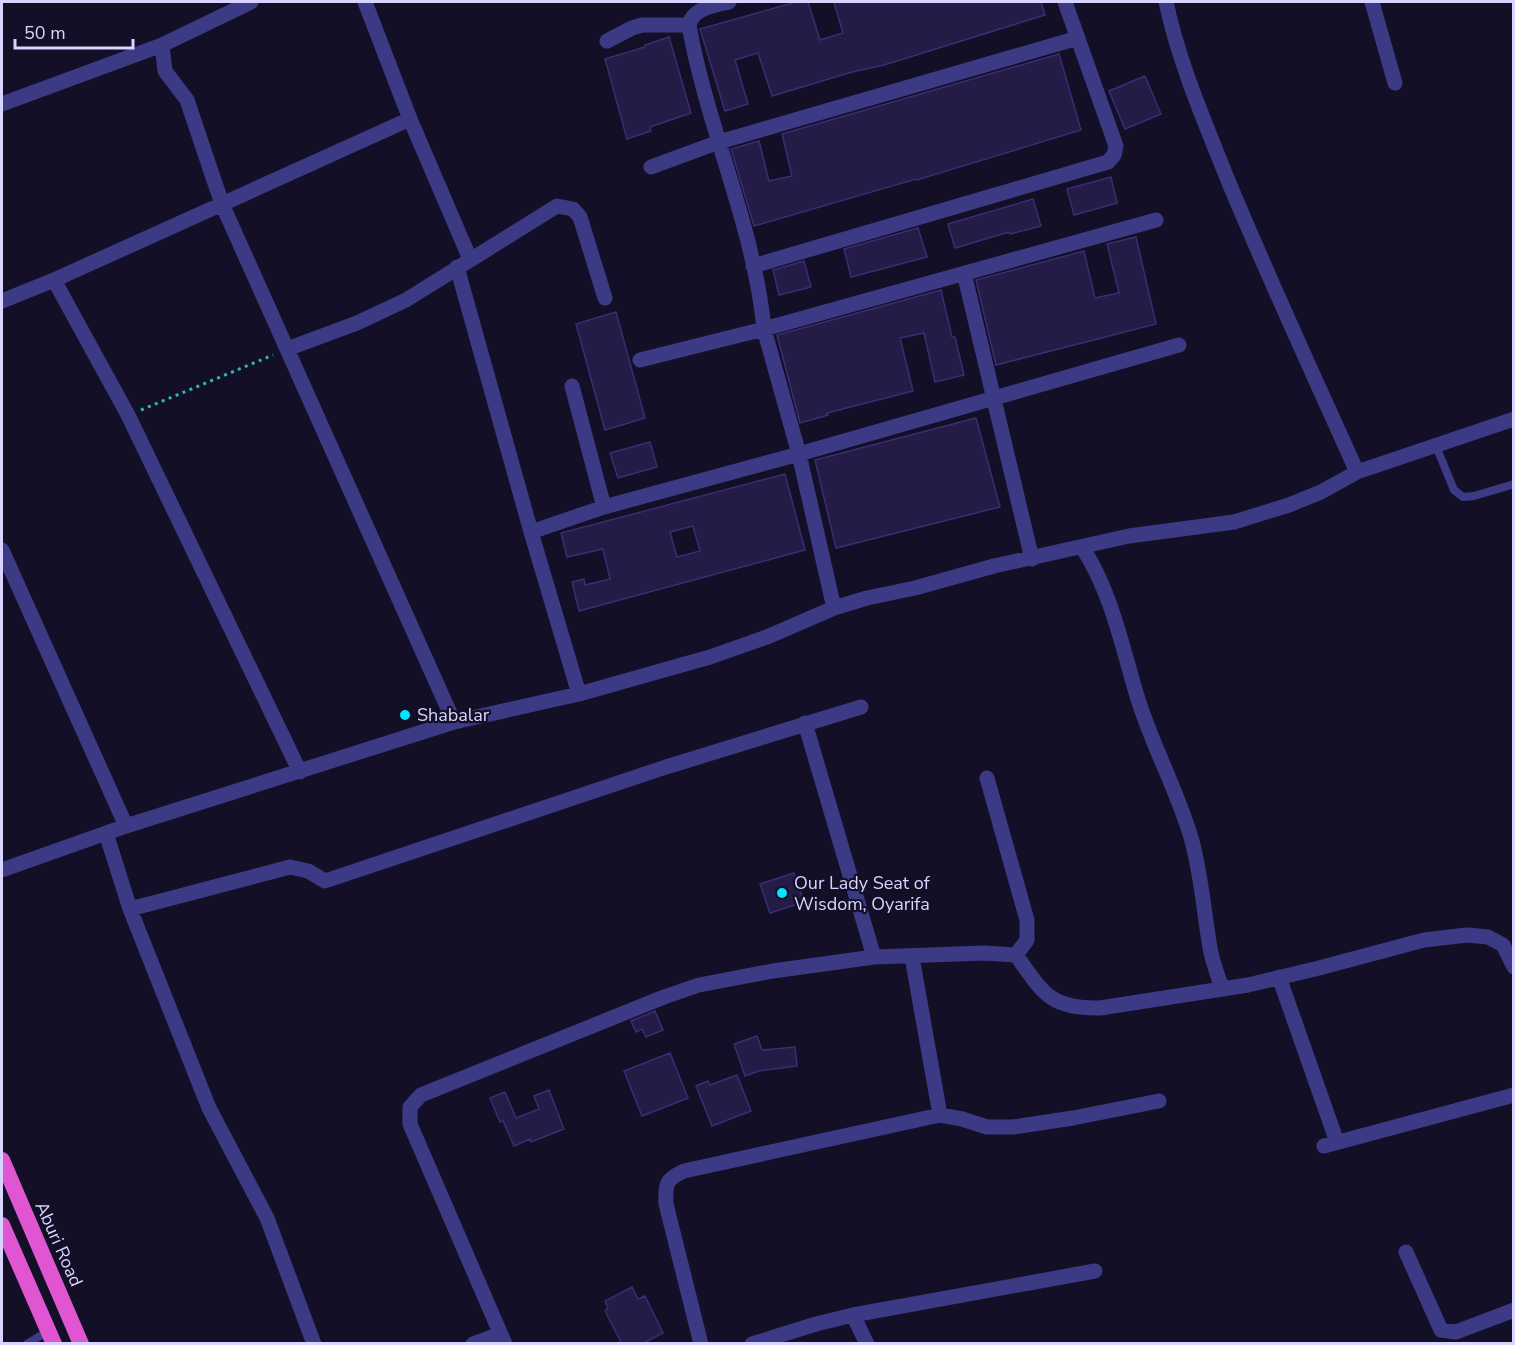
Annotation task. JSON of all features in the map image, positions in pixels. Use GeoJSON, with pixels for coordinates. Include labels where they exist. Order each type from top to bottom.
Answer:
{"type":"FeatureCollection","features":[{"type":"Feature","properties":{"kind":"highway","name":"Aburi Road"},"geometry":{"type":"LineString","coordinates":[[2,1160],[81,1344]]}},
{"type":"Feature","properties":{"kind":"highway"},"geometry":{"type":"LineString","coordinates":[[2,1225],[51,1337]]}},
{"type":"Feature","properties":{"kind":"street"},"geometry":{"type":"LineString","coordinates":[[2,104],[162,45],[251,2]]}},
{"type":"Feature","properties":{"kind":"street"},"geometry":{"type":"LineString","coordinates":[[365,2],[464,263],[531,532],[579,694]]}},
{"type":"Feature","properties":{"kind":"street"},"geometry":{"type":"LineString","coordinates":[[729,2],[700,10],[691,17],[689,25],[718,142],[753,266],[764,329],[799,454],[834,608]]}},
{"type":"Feature","properties":{"kind":"street"},"geometry":{"type":"LineString","coordinates":[[753,266],[1108,162],[1114,155],[1116,146],[1065,2]]}},
{"type":"Feature","properties":{"kind":"street"},"geometry":{"type":"LineString","coordinates":[[1166,2],[1173,33],[1210,135],[1253,241],[1356,472]]}},
{"type":"Feature","properties":{"kind":"street"},"geometry":{"type":"LineString","coordinates":[[1372,2],[1395,83]]}},
{"type":"Feature","properties":{"kind":"street"},"geometry":{"type":"LineString","coordinates":[[607,41],[642,25],[689,25]]}},
{"type":"Feature","properties":{"kind":"street"},"geometry":{"type":"LineString","coordinates":[[651,167],[718,142],[1078,38]]}},
{"type":"Feature","properties":{"kind":"street"},"geometry":{"type":"LineString","coordinates":[[162,45],[165,71],[187,100],[222,204],[454,722]]}},
{"type":"Feature","properties":{"kind":"street"},"geometry":{"type":"LineString","coordinates":[[2,301],[54,280],[410,119]]}},
{"type":"Feature","properties":{"kind":"street"},"geometry":{"type":"LineString","coordinates":[[286,349],[357,323],[406,300],[557,206],[573,209],[580,217],[605,298]]}},
{"type":"Feature","properties":{"kind":"street"},"geometry":{"type":"LineString","coordinates":[[640,360],[764,329],[1156,220]]}},
{"type":"Feature","properties":{"kind":"street"},"geometry":{"type":"LineString","coordinates":[[964,273],[1032,559]]}},
{"type":"Feature","properties":{"kind":"street"},"geometry":{"type":"LineString","coordinates":[[54,280],[128,415],[300,772]]}},
{"type":"Feature","properties":{"kind":"street"},"geometry":{"type":"LineString","coordinates":[[531,532],[604,507],[799,454],[1179,345]]}},
{"type":"Feature","properties":{"kind":"street"},"geometry":{"type":"LineString","coordinates":[[572,386],[604,507]]}},
{"type":"Feature","properties":{"kind":"street"},"geometry":{"type":"LineString","coordinates":[[2,870],[126,826],[454,722],[579,694],[710,657],[767,637],[834,608],[994,566],[1151,532],[1234,522],[1289,505],[1321,492],[1356,472],[1514,419]]}},
{"type":"Feature","properties":{"kind":"street"},"geometry":{"type":"LineString","coordinates":[[1082,547],[1094,565],[1120,635],[1138,699],[1187,825],[1196,860],[1212,956],[1222,988]]}},
{"type":"Feature","properties":{"kind":"street"},"geometry":{"type":"LineString","coordinates":[[2,550],[126,826]]}},
{"type":"Feature","properties":{"kind":"street"},"geometry":{"type":"LineString","coordinates":[[130,909],[290,867],[308,871],[325,881],[666,767],[861,706]]}},
{"type":"Feature","properties":{"kind":"street"},"geometry":{"type":"LineString","coordinates":[[805,723],[874,957]]}},
{"type":"Feature","properties":{"kind":"street"},"geometry":{"type":"LineString","coordinates":[[987,777],[1027,920],[1027,940],[1016,955]]}},
{"type":"Feature","properties":{"kind":"street"},"geometry":{"type":"LineString","coordinates":[[106,833],[130,909],[209,1108],[267,1218],[314,1344]]}},
{"type":"Feature","properties":{"kind":"street"},"geometry":{"type":"LineString","coordinates":[[474,1344],[502,1339],[410,1124],[410,1107],[421,1095],[664,997],[699,985],[773,971],[874,957],[984,953],[1016,955],[1047,996],[1061,1004],[1078,1008],[1100,1008],[1280,977],[1424,940],[1467,935],[1488,937],[1503,945],[1514,967]]}},
{"type":"Feature","properties":{"kind":"street"},"geometry":{"type":"LineString","coordinates":[[912,957],[940,1115]]}},
{"type":"Feature","properties":{"kind":"street"},"geometry":{"type":"LineString","coordinates":[[1280,977],[1331,1144],[1514,1095]]}},
{"type":"Feature","properties":{"kind":"street"},"geometry":{"type":"LineString","coordinates":[[701,1344],[666,1204],[665,1188],[671,1177],[684,1171],[940,1115],[987,1127],[1013,1127],[1159,1101]]}},
{"type":"Feature","properties":{"kind":"street"},"geometry":{"type":"LineString","coordinates":[[1406,1252],[1441,1330],[1456,1332],[1514,1310]]}},
{"type":"Feature","properties":{"kind":"street"},"geometry":{"type":"LineString","coordinates":[[752,1344],[853,1315],[1095,1271]]}},
{"type":"Feature","properties":{"kind":"street"},"geometry":{"type":"LineString","coordinates":[[853,1315],[867,1344]]}},
{"type":"Feature","properties":{"kind":"lane"},"geometry":{"type":"LineString","coordinates":[[1436,446],[1454,490],[1463,497],[1474,496],[1514,483]]}},
{"type":"Feature","properties":{"kind":"lane"},"geometry":{"type":"LineString","coordinates":[[27,1344],[51,1337]]}},
{"type":"Feature","properties":{"kind":"path"},"geometry":{"type":"LineString","coordinates":[[128,415],[286,349]]}},
{"type":"Feature","properties":{"kind":"building"},"geometry":{"type":"Polygon","coordinates":[[[796,2],[808,2],[820,40],[843,33],[834,2],[1041,2],[1045,15],[884,65],[772,96],[758,53],[735,60],[748,104],[725,111],[700,29],[796,2]]]}},
{"type":"Feature","properties":{"kind":"building"},"geometry":{"type":"Polygon","coordinates":[[[669,37],[691,113],[650,127],[651,131],[627,139],[605,59],[669,37]]]}},
{"type":"Feature","properties":{"kind":"building"},"geometry":{"type":"Polygon","coordinates":[[[1059,54],[1081,130],[754,226],[731,149],[759,141],[769,181],[792,176],[782,134],[1059,54]]]}},
{"type":"Feature","properties":{"kind":"building"},"geometry":{"type":"Polygon","coordinates":[[[1145,76],[1161,114],[1125,129],[1109,91],[1145,76]]]}},
{"type":"Feature","properties":{"kind":"building"},"geometry":{"type":"Polygon","coordinates":[[[1111,177],[1117,203],[1074,215],[1067,189],[1111,177]]]}},
{"type":"Feature","properties":{"kind":"building"},"geometry":{"type":"Polygon","coordinates":[[[1033,199],[1041,226],[1010,234],[1009,232],[955,248],[948,224],[1033,199]]]}},
{"type":"Feature","properties":{"kind":"building"},"geometry":{"type":"Polygon","coordinates":[[[918,228],[927,257],[851,277],[844,249],[918,228]]]}},
{"type":"Feature","properties":{"kind":"building"},"geometry":{"type":"Polygon","coordinates":[[[1136,237],[1156,324],[996,365],[976,280],[1084,251],[1095,298],[1119,293],[1107,244],[1136,237]]]}},
{"type":"Feature","properties":{"kind":"building"},"geometry":{"type":"Polygon","coordinates":[[[804,261],[811,287],[779,295],[773,270],[804,261]]]}},
{"type":"Feature","properties":{"kind":"building"},"geometry":{"type":"Polygon","coordinates":[[[941,290],[964,375],[935,382],[924,333],[900,338],[913,391],[827,413],[828,415],[800,423],[777,335],[941,290]]]}},
{"type":"Feature","properties":{"kind":"building"},"geometry":{"type":"Polygon","coordinates":[[[616,312],[645,418],[605,430],[576,324],[616,312]]]}},
{"type":"Feature","properties":{"kind":"building"},"geometry":{"type":"Polygon","coordinates":[[[976,418],[1000,507],[836,548],[815,460],[976,418]]]}},
{"type":"Feature","properties":{"kind":"building"},"geometry":{"type":"Polygon","coordinates":[[[650,442],[657,467],[618,478],[610,453],[650,442]]]}},
{"type":"Feature","properties":{"kind":"building"},"geometry":{"type":"Polygon","coordinates":[[[785,474],[805,550],[579,611],[572,582],[584,579],[585,585],[610,579],[603,549],[567,557],[561,533],[785,474]],[[693,526],[670,532],[677,557],[700,551],[693,526]]]}},
{"type":"Feature","properties":{"kind":"building","name":"Our Lady Seat of Wisdom, Oyarifa"},"geometry":{"type":"Polygon","coordinates":[[[794,873],[804,902],[770,913],[760,884],[794,873]]]}},
{"type":"Feature","properties":{"kind":"building"},"geometry":{"type":"Polygon","coordinates":[[[655,1011],[663,1030],[646,1037],[642,1029],[636,1032],[631,1021],[655,1011]]]}},
{"type":"Feature","properties":{"kind":"building"},"geometry":{"type":"Polygon","coordinates":[[[757,1036],[762,1050],[795,1047],[797,1066],[759,1071],[745,1076],[734,1044],[757,1036]]]}},
{"type":"Feature","properties":{"kind":"building"},"geometry":{"type":"Polygon","coordinates":[[[670,1053],[688,1098],[642,1116],[624,1071],[670,1053]]]}},
{"type":"Feature","properties":{"kind":"building"},"geometry":{"type":"Polygon","coordinates":[[[737,1075],[751,1111],[712,1126],[696,1086],[708,1081],[710,1085],[737,1075]]]}},
{"type":"Feature","properties":{"kind":"building"},"geometry":{"type":"Polygon","coordinates":[[[549,1090],[564,1129],[514,1146],[490,1098],[505,1092],[516,1118],[539,1109],[534,1096],[549,1090]]]}},
{"type":"Feature","properties":{"kind":"building"},"geometry":{"type":"Polygon","coordinates":[[[632,1287],[638,1299],[645,1296],[663,1333],[642,1344],[622,1344],[605,1311],[608,1308],[605,1301],[632,1287]]]}},
{"type":"Feature","properties":{"kind":"place","name":"Shabalar"},"geometry":{"type":"Point","coordinates":[405,715]}},
{"type":"Feature","properties":{"kind":"place","name":"Our Lady Seat of Wisdom, Oyarifa"},"geometry":{"type":"Point","coordinates":[782,893]}}]}
